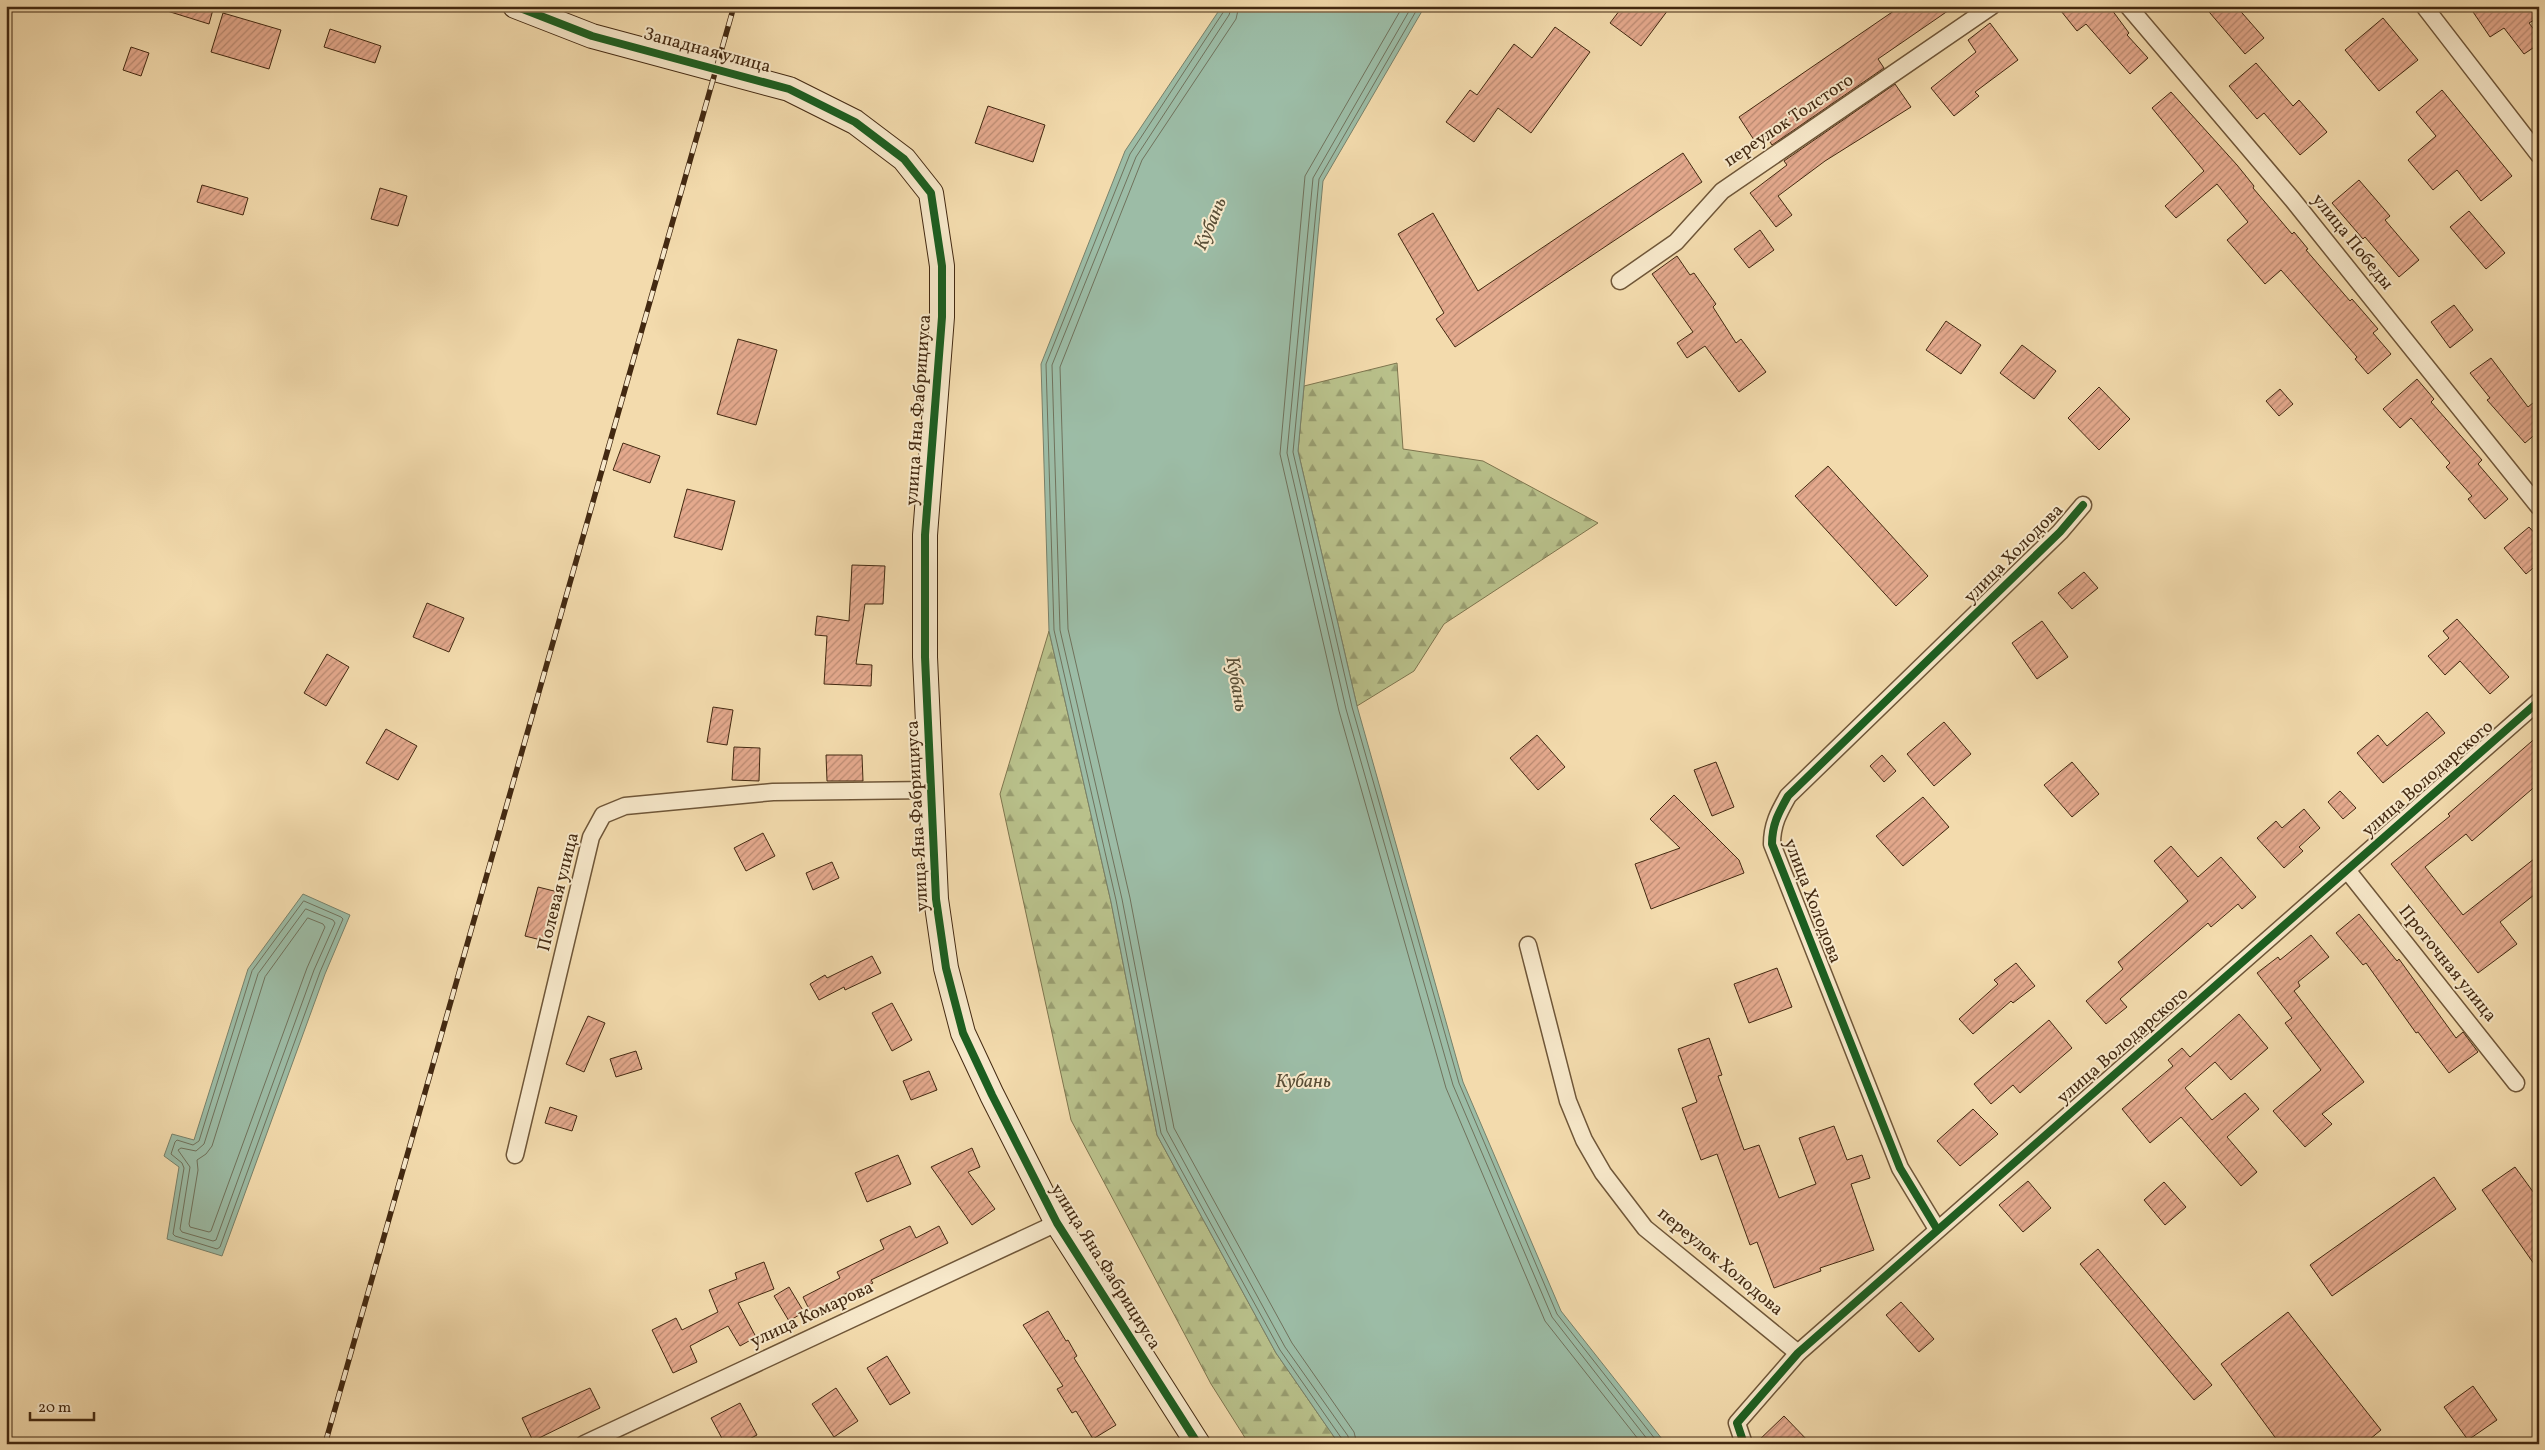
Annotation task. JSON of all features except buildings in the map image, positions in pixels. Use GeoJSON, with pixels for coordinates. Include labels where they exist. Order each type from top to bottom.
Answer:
{"type":"FeatureCollection","features":[{"type":"Feature","properties":{"kind":"street","name":"Западная улица"},"geometry":{"type":"LineString","coordinates":[[515,6],[592,36],[789,89],[855,122],[882,143]]}},
{"type":"Feature","properties":{"kind":"street","name":"переулок Толстого"},"geometry":{"type":"LineString","coordinates":[[1620,281],[1676,242],[1722,191],[1992,6]]}},
{"type":"Feature","properties":{"kind":"street","name":"улица Победы"},"geometry":{"type":"LineString","coordinates":[[2128,6],[2292,199],[2539,507]]}},
{"type":"Feature","properties":{"kind":"street"},"geometry":{"type":"LineString","coordinates":[[2429,8],[2539,155]]}},
{"type":"Feature","properties":{"kind":"street","name":"улица Яна Фабрициуса"},"geometry":{"type":"LineString","coordinates":[[882,143],[904,159],[931,193],[942,266],[942,317],[924,535],[925,657],[930,790],[938,916],[946,968],[963,1033],[992,1095],[1057,1223],[1198,1444]]}},
{"type":"Feature","properties":{"kind":"street","name":"улица Холодова"},"geometry":{"type":"LineString","coordinates":[[1937,1230],[1900,1168],[1772,844],[1772,832],[1775,818],[1788,796],[2060,532],[2083,505]]}},
{"type":"Feature","properties":{"kind":"street","name":"улица Володарского"},"geometry":{"type":"LineString","coordinates":[[1744,1444],[1737,1424],[1798,1353],[2539,701]]}},
{"type":"Feature","properties":{"kind":"street","name":"Полевая улица"},"geometry":{"type":"LineString","coordinates":[[515,1155],[591,837],[603,815],[624,806],[773,792],[930,790]]}},
{"type":"Feature","properties":{"kind":"street","name":"Проточная улица"},"geometry":{"type":"LineString","coordinates":[[2347,870],[2516,1083]]}},
{"type":"Feature","properties":{"kind":"street","name":"переулок Холодова"},"geometry":{"type":"LineString","coordinates":[[1528,945],[1568,1101],[1584,1140],[1603,1173],[1645,1228],[1798,1353]]}},
{"type":"Feature","properties":{"kind":"street","name":"улица Комарова"},"geometry":{"type":"LineString","coordinates":[[584,1444],[1057,1223]]}},
{"type":"Feature","properties":{"kind":"green space"},"geometry":{"type":"Polygon","coordinates":[[[1397,363],[1403,449],[1483,461],[1598,523],[1444,624],[1414,671],[1357,706],[1298,451],[1304,386],[1397,363]]]}},
{"type":"Feature","properties":{"kind":"green space"},"geometry":{"type":"Polygon","coordinates":[[[1049,631],[1111,902],[1157,1135],[1276,1353],[1339,1444],[1249,1444],[1211,1384],[1071,1120],[1000,794],[1049,631]]]}},
{"type":"Feature","properties":{"kind":"water","name":"Кубань"},"geometry":{"type":"Polygon","coordinates":[[[1222,6],[1425,6],[1323,181],[1298,451],[1357,706],[1463,1082],[1561,1311],[1666,1444],[1339,1444],[1276,1353],[1157,1135],[1111,902],[1049,631],[1041,364],[1125,151],[1222,6]]]}},
{"type":"Feature","properties":{"kind":"water"},"geometry":{"type":"Polygon","coordinates":[[[303,894],[350,915],[325,974],[222,1256],[167,1239],[179,1167],[164,1156],[172,1134],[194,1140],[248,969],[303,894]]]}},
{"type":"Feature","properties":{"kind":"railway"},"geometry":{"type":"LineString","coordinates":[[325,1444],[734,6]]}},
{"type":"Feature","properties":{"kind":"cycle path"},"geometry":{"type":"LineString","coordinates":[[515,6],[592,36],[789,89],[855,122],[904,159],[931,193],[942,266],[942,317],[925,535],[925,657],[936,899],[946,968],[963,1033],[992,1095],[1057,1223],[1198,1444]]}},
{"type":"Feature","properties":{"kind":"cycle path"},"geometry":{"type":"LineString","coordinates":[[1937,1229],[1900,1168],[1772,844],[1773,830],[1788,796],[2060,532],[2083,505]]}},
{"type":"Feature","properties":{"kind":"cycle path"},"geometry":{"type":"LineString","coordinates":[[1744,1444],[1737,1423],[1798,1353],[2539,701]]}}]}
